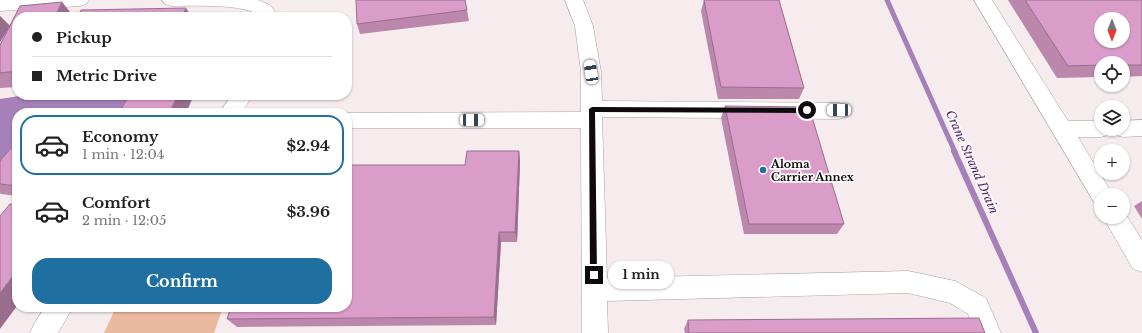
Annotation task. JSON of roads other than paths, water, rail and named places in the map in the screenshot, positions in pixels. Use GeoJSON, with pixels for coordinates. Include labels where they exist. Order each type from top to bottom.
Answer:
{"type":"FeatureCollection","features":[{"type":"Feature","properties":{"kind":"street"},"geometry":{"type":"LineString","coordinates":[[0,5],[80,0]]}},
{"type":"Feature","properties":{"kind":"street"},"geometry":{"type":"LineString","coordinates":[[171,0],[245,2],[265,12]]}},
{"type":"Feature","properties":{"kind":"street"},"geometry":{"type":"LineString","coordinates":[[574,0],[584,26],[591,72],[595,333]]}},
{"type":"Feature","properties":{"kind":"street"},"geometry":{"type":"LineString","coordinates":[[983,0],[1098,188]]}},
{"type":"Feature","properties":{"kind":"street"},"geometry":{"type":"LineString","coordinates":[[233,108],[239,100]]}},
{"type":"Feature","properties":{"kind":"street"},"geometry":{"type":"LineString","coordinates":[[352,120],[839,110]]}},
{"type":"Feature","properties":{"kind":"street"},"geometry":{"type":"LineString","coordinates":[[1130,128],[1142,128]]}},
{"type":"Feature","properties":{"kind":"street"},"geometry":{"type":"LineString","coordinates":[[1062,129],[1094,129]]}},
{"type":"Feature","properties":{"kind":"street"},"geometry":{"type":"LineString","coordinates":[[1119,224],[1142,261]]}},
{"type":"Feature","properties":{"kind":"street"},"geometry":{"type":"LineString","coordinates":[[594,290],[908,282],[955,293],[977,306],[988,333]]}},
{"type":"Feature","properties":{"kind":"street"},"geometry":{"type":"LineString","coordinates":[[43,333],[57,312]]}},
{"type":"Feature","properties":{"kind":"waterway","name":"Crane Strand Drain"},"geometry":{"type":"LineString","coordinates":[[887,0],[955,152]]}},
{"type":"Feature","properties":{"kind":"waterway","name":"Crane Strand Drain"},"geometry":{"type":"LineString","coordinates":[[954,151],[1036,333]]}},
{"type":"Feature","properties":{"kind":"place","name":"Aloma Carrier Annex"},"geometry":{"type":"Point","coordinates":[763,170]}}]}
